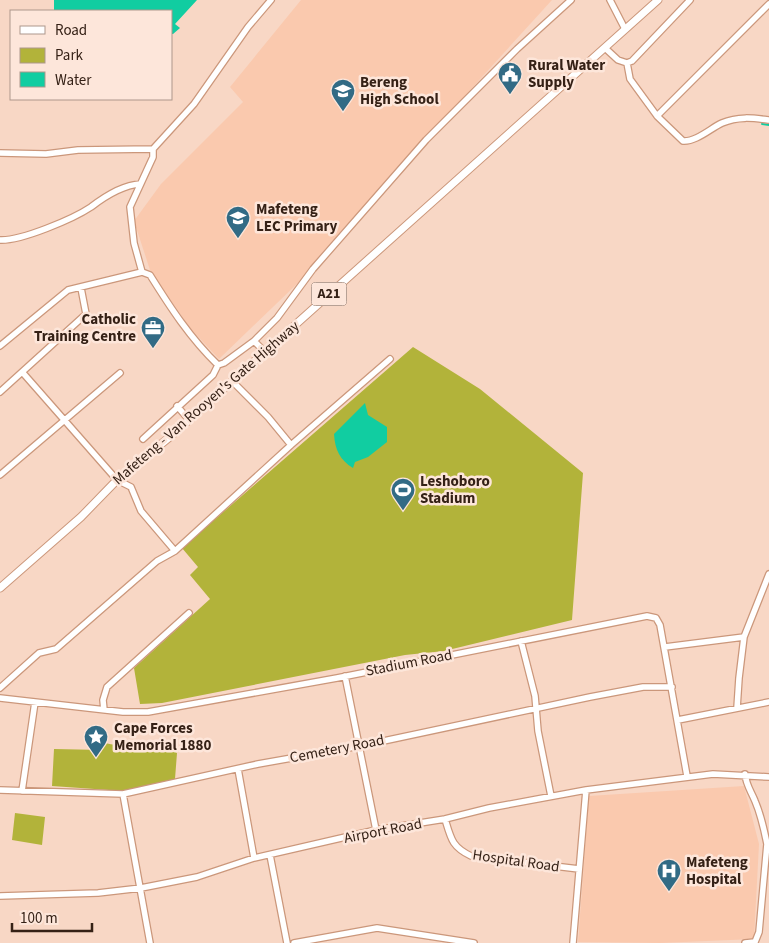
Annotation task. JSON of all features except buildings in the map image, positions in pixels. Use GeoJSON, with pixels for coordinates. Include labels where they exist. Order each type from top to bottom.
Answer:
{"type":"FeatureCollection","features":[{"type":"Feature","properties":{"kind":"main road","name":"Mafeteng - Van Rooyen's Gate Highway"},"geometry":{"type":"LineString","coordinates":[[0,588],[81,517],[117,480],[189,420],[658,0]]}},
{"type":"Feature","properties":{"kind":"street"},"geometry":{"type":"LineString","coordinates":[[142,272],[134,243],[130,207],[153,157],[153,149],[194,104],[248,27],[271,0]]}},
{"type":"Feature","properties":{"kind":"street"},"geometry":{"type":"LineString","coordinates":[[142,439],[213,374],[218,365],[224,363],[254,341],[277,318],[313,269],[426,140],[517,49],[571,0]]}},
{"type":"Feature","properties":{"kind":"street"},"geometry":{"type":"LineString","coordinates":[[610,0],[625,29]]}},
{"type":"Feature","properties":{"kind":"street"},"geometry":{"type":"LineString","coordinates":[[627,63],[650,43],[690,0]]}},
{"type":"Feature","properties":{"kind":"street"},"geometry":{"type":"LineString","coordinates":[[657,116],[769,4]]}},
{"type":"Feature","properties":{"kind":"street"},"geometry":{"type":"LineString","coordinates":[[605,48],[618,60],[627,63]]}},
{"type":"Feature","properties":{"kind":"street"},"geometry":{"type":"LineString","coordinates":[[627,63],[630,79],[657,116],[678,137],[687,141],[723,122],[738,118],[769,120]]}},
{"type":"Feature","properties":{"kind":"street"},"geometry":{"type":"LineString","coordinates":[[0,153],[46,154],[78,150],[153,149]]}},
{"type":"Feature","properties":{"kind":"street"},"geometry":{"type":"LineString","coordinates":[[0,240],[12,241],[40,230],[83,211],[96,201],[140,184]]}},
{"type":"Feature","properties":{"kind":"street"},"geometry":{"type":"LineString","coordinates":[[0,346],[68,290],[142,272],[150,275],[180,323],[201,349],[218,365]]}},
{"type":"Feature","properties":{"kind":"street"},"geometry":{"type":"LineString","coordinates":[[0,392],[86,314],[81,288]]}},
{"type":"Feature","properties":{"kind":"street"},"geometry":{"type":"LineString","coordinates":[[254,341],[265,352]]}},
{"type":"Feature","properties":{"kind":"street"},"geometry":{"type":"LineString","coordinates":[[0,688],[39,654],[56,649],[157,562],[175,551],[291,445],[390,359]]}},
{"type":"Feature","properties":{"kind":"street"},"geometry":{"type":"LineString","coordinates":[[23,373],[117,480],[131,487],[141,511],[175,551]]}},
{"type":"Feature","properties":{"kind":"street"},"geometry":{"type":"LineString","coordinates":[[0,475],[120,373]]}},
{"type":"Feature","properties":{"kind":"street"},"geometry":{"type":"LineString","coordinates":[[232,381],[268,417],[291,445]]}},
{"type":"Feature","properties":{"kind":"street"},"geometry":{"type":"LineString","coordinates":[[177,406],[189,420]]}},
{"type":"Feature","properties":{"kind":"street"},"geometry":{"type":"LineString","coordinates":[[737,708],[744,637],[769,574]]}},
{"type":"Feature","properties":{"kind":"street"},"geometry":{"type":"LineString","coordinates":[[104,710],[103,700],[107,686],[189,613]]}},
{"type":"Feature","properties":{"kind":"street","name":"Stadium Road"},"geometry":{"type":"LineString","coordinates":[[0,698],[104,710],[148,712],[346,676],[647,616],[656,618],[665,647],[687,776]]}},
{"type":"Feature","properties":{"kind":"street"},"geometry":{"type":"LineString","coordinates":[[665,647],[744,637]]}},
{"type":"Feature","properties":{"kind":"street"},"geometry":{"type":"LineString","coordinates":[[521,641],[530,670],[537,708],[538,730],[551,796]]}},
{"type":"Feature","properties":{"kind":"street"},"geometry":{"type":"LineString","coordinates":[[346,676],[376,830]]}},
{"type":"Feature","properties":{"kind":"street","name":"Cemetery Road"},"geometry":{"type":"LineString","coordinates":[[0,790],[123,794],[644,687],[672,687]]}},
{"type":"Feature","properties":{"kind":"street"},"geometry":{"type":"LineString","coordinates":[[22,791],[35,702]]}},
{"type":"Feature","properties":{"kind":"street"},"geometry":{"type":"LineString","coordinates":[[678,720],[769,702]]}},
{"type":"Feature","properties":{"kind":"street"},"geometry":{"type":"LineString","coordinates":[[238,769],[254,858]]}},
{"type":"Feature","properties":{"kind":"street"},"geometry":{"type":"LineString","coordinates":[[745,774],[746,784],[754,798],[768,844],[759,932],[755,942],[745,943]]}},
{"type":"Feature","properties":{"kind":"street","name":"Airport Road"},"geometry":{"type":"LineString","coordinates":[[0,896],[98,893],[141,888],[197,877],[254,858],[376,830],[445,819],[586,790],[687,776],[745,774],[769,777]]}},
{"type":"Feature","properties":{"kind":"street"},"geometry":{"type":"LineString","coordinates":[[573,943],[586,790]]}},
{"type":"Feature","properties":{"kind":"street"},"geometry":{"type":"LineString","coordinates":[[123,794],[150,943]]}},
{"type":"Feature","properties":{"kind":"street","name":"Hospital Road"},"geometry":{"type":"LineString","coordinates":[[445,819],[451,840],[458,850],[471,856],[579,869]]}},
{"type":"Feature","properties":{"kind":"street"},"geometry":{"type":"LineString","coordinates":[[270,854],[287,943]]}},
{"type":"Feature","properties":{"kind":"street"},"geometry":{"type":"LineString","coordinates":[[294,943],[377,928],[474,943]]}},
{"type":"Feature","properties":{"kind":"shaded area"},"geometry":{"type":"Polygon","coordinates":[[[301,0],[552,0],[340,233],[300,281],[219,359],[190,328],[150,270],[134,221],[161,184],[243,102],[230,87],[301,0]]]}},
{"type":"Feature","properties":{"kind":"shaded area","name":"Mafeteng Hospital"},"geometry":{"type":"Polygon","coordinates":[[[744,786],[759,844],[754,939],[660,943],[578,942],[589,796],[744,786]]]}},
{"type":"Feature","properties":{"kind":"green space","name":"Leshoboro Stadium"},"geometry":{"type":"Polygon","coordinates":[[[413,347],[480,389],[583,473],[572,620],[444,651],[405,655],[162,703],[140,704],[134,668],[210,599],[190,575],[198,567],[182,548],[413,347]]]}},
{"type":"Feature","properties":{"kind":"green space"},"geometry":{"type":"Polygon","coordinates":[[[104,743],[133,747],[149,743],[169,746],[177,753],[175,779],[123,791],[52,786],[54,749],[102,750],[104,743]]]}},
{"type":"Feature","properties":{"kind":"green space"},"geometry":{"type":"Polygon","coordinates":[[[15,813],[45,817],[42,845],[12,840],[15,813]]]}},
{"type":"Feature","properties":{"kind":"water"},"geometry":{"type":"Polygon","coordinates":[[[54,0],[197,0],[175,24],[180,28],[173,34],[172,10],[54,10],[54,0]]]}},
{"type":"Feature","properties":{"kind":"water"},"geometry":{"type":"Polygon","coordinates":[[[365,403],[368,415],[387,427],[387,442],[368,457],[355,462],[353,468],[339,454],[334,434],[365,403]]]}},
{"type":"Feature","properties":{"kind":"waterway"},"geometry":{"type":"LineString","coordinates":[[762,124],[769,125]]}},
{"type":"Feature","properties":{"kind":"place","name":"Rural Water Supply"},"geometry":{"type":"Point","coordinates":[510,95]}},
{"type":"Feature","properties":{"kind":"place","name":"Bereng High School"},"geometry":{"type":"Point","coordinates":[343,112]}},
{"type":"Feature","properties":{"kind":"place","name":"Mafeteng LEC Primary"},"geometry":{"type":"Point","coordinates":[238,239]}},
{"type":"Feature","properties":{"kind":"place","name":"Catholic Training Centre"},"geometry":{"type":"Point","coordinates":[153,349]}},
{"type":"Feature","properties":{"kind":"place","name":"Leshoboro Stadium"},"geometry":{"type":"Point","coordinates":[403,511]}},
{"type":"Feature","properties":{"kind":"place","name":"Cape Forces Memorial 1880"},"geometry":{"type":"Point","coordinates":[96,758]}},
{"type":"Feature","properties":{"kind":"place","name":"Mafeteng Hospital"},"geometry":{"type":"Point","coordinates":[669,892]}}]}
